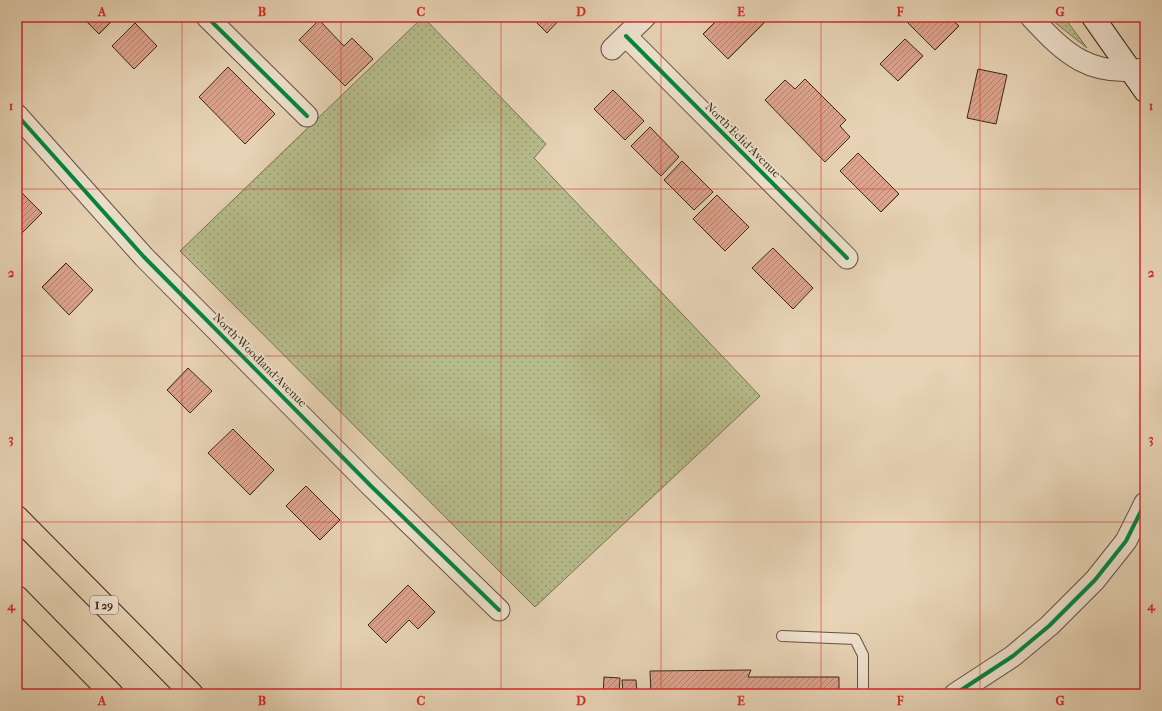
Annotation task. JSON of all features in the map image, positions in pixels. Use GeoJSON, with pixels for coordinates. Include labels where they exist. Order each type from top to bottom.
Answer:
{"type":"FeatureCollection","features":[{"type":"Feature","properties":{"kind":"highway","name":"I 29"},"geometry":{"type":"LineString","coordinates":[[17,517],[192,694]]}},
{"type":"Feature","properties":{"kind":"highway"},"geometry":{"type":"LineString","coordinates":[[17,598],[112,694]]}},
{"type":"Feature","properties":{"kind":"main road"},"geometry":{"type":"LineString","coordinates":[[1092,17],[1140,66],[1145,91]]}},
{"type":"Feature","properties":{"kind":"street"},"geometry":{"type":"LineString","coordinates":[[207,17],[307,116]]}},
{"type":"Feature","properties":{"kind":"street","name":"North Eclid Avenue"},"geometry":{"type":"LineString","coordinates":[[645,17],[619,43],[847,258]]}},
{"type":"Feature","properties":{"kind":"street"},"geometry":{"type":"LineString","coordinates":[[1031,17],[1050,38],[1075,58],[1094,67],[1140,66]]}},
{"type":"Feature","properties":{"kind":"street","name":"North Woodland Avenue"},"geometry":{"type":"LineString","coordinates":[[17,115],[144,257],[371,486],[499,610]]}},
{"type":"Feature","properties":{"kind":"street"},"geometry":{"type":"LineString","coordinates":[[955,694],[1013,656],[1049,626],[1095,580],[1126,541],[1145,503]]}},
{"type":"Feature","properties":{"kind":"lane"},"geometry":{"type":"LineString","coordinates":[[782,636],[855,639],[863,655],[863,694]]}},
{"type":"Feature","properties":{"kind":"green space"},"geometry":{"type":"Polygon","coordinates":[[[423,17],[546,144],[534,158],[760,396],[535,607],[180,251],[423,17]]]}},
{"type":"Feature","properties":{"kind":"green space"},"geometry":{"type":"Polygon","coordinates":[[[1048,17],[1064,17],[1087,48],[1048,17]]]}},
{"type":"Feature","properties":{"kind":"building"},"geometry":{"type":"Polygon","coordinates":[[[82,17],[116,17],[99,34],[82,17]]]}},
{"type":"Feature","properties":{"kind":"building"},"geometry":{"type":"Polygon","coordinates":[[[531,17],[562,17],[547,33],[531,17]]]}},
{"type":"Feature","properties":{"kind":"building"},"geometry":{"type":"Polygon","coordinates":[[[720,17],[760,17],[765,22],[728,59],[703,34],[720,17]]]}},
{"type":"Feature","properties":{"kind":"building"},"geometry":{"type":"Polygon","coordinates":[[[949,17],[959,26],[935,50],[903,18],[949,17]]]}},
{"type":"Feature","properties":{"kind":"building"},"geometry":{"type":"Polygon","coordinates":[[[319,20],[344,46],[352,38],[373,59],[345,86],[299,40],[319,20]]]}},
{"type":"Feature","properties":{"kind":"building"},"geometry":{"type":"Polygon","coordinates":[[[135,23],[157,46],[134,69],[112,46],[135,23]]]}},
{"type":"Feature","properties":{"kind":"building"},"geometry":{"type":"Polygon","coordinates":[[[905,39],[923,56],[898,81],[880,64],[905,39]]]}},
{"type":"Feature","properties":{"kind":"building"},"geometry":{"type":"Polygon","coordinates":[[[228,67],[275,114],[245,144],[199,97],[228,67]]]}},
{"type":"Feature","properties":{"kind":"building"},"geometry":{"type":"Polygon","coordinates":[[[978,69],[1007,75],[996,124],[967,118],[978,69]]]}},
{"type":"Feature","properties":{"kind":"building"},"geometry":{"type":"Polygon","coordinates":[[[805,79],[846,120],[840,126],[850,137],[825,162],[765,100],[785,80],[795,89],[805,79]]]}},
{"type":"Feature","properties":{"kind":"building"},"geometry":{"type":"Polygon","coordinates":[[[613,90],[644,121],[625,140],[594,109],[613,90]]]}},
{"type":"Feature","properties":{"kind":"building"},"geometry":{"type":"Polygon","coordinates":[[[650,127],[679,157],[661,176],[631,146],[650,127]]]}},
{"type":"Feature","properties":{"kind":"building"},"geometry":{"type":"Polygon","coordinates":[[[858,153],[899,194],[881,212],[840,171],[858,153]]]}},
{"type":"Feature","properties":{"kind":"building"},"geometry":{"type":"Polygon","coordinates":[[[682,161],[713,192],[694,210],[664,180],[682,161]]]}},
{"type":"Feature","properties":{"kind":"building"},"geometry":{"type":"Polygon","coordinates":[[[17,188],[42,213],[21,234],[17,230],[17,188]]]}},
{"type":"Feature","properties":{"kind":"building"},"geometry":{"type":"Polygon","coordinates":[[[717,195],[749,227],[725,251],[693,219],[717,195]]]}},
{"type":"Feature","properties":{"kind":"building"},"geometry":{"type":"Polygon","coordinates":[[[773,248],[813,288],[793,309],[752,268],[773,248]]]}},
{"type":"Feature","properties":{"kind":"building"},"geometry":{"type":"Polygon","coordinates":[[[66,263],[93,290],[69,315],[42,287],[66,263]]]}},
{"type":"Feature","properties":{"kind":"building"},"geometry":{"type":"Polygon","coordinates":[[[188,368],[212,391],[190,413],[167,390],[188,368]]]}},
{"type":"Feature","properties":{"kind":"building"},"geometry":{"type":"Polygon","coordinates":[[[233,429],[274,470],[250,495],[208,453],[233,429]]]}},
{"type":"Feature","properties":{"kind":"building"},"geometry":{"type":"Polygon","coordinates":[[[306,486],[340,520],[320,540],[286,506],[306,486]]]}},
{"type":"Feature","properties":{"kind":"building"},"geometry":{"type":"Polygon","coordinates":[[[408,585],[435,612],[418,629],[409,620],[386,643],[368,625],[408,585]]]}},
{"type":"Feature","properties":{"kind":"building"},"geometry":{"type":"Polygon","coordinates":[[[751,670],[748,677],[839,677],[839,694],[651,694],[650,671],[751,670]]]}},
{"type":"Feature","properties":{"kind":"building"},"geometry":{"type":"Polygon","coordinates":[[[604,677],[620,678],[619,694],[603,694],[604,677]]]}},
{"type":"Feature","properties":{"kind":"building"},"geometry":{"type":"Polygon","coordinates":[[[622,680],[636,680],[637,694],[623,694],[622,680]]]}},
{"type":"Feature","properties":{"kind":"cycle path"},"geometry":{"type":"LineString","coordinates":[[207,17],[307,116]]}},
{"type":"Feature","properties":{"kind":"cycle path"},"geometry":{"type":"LineString","coordinates":[[626,36],[847,258]]}},
{"type":"Feature","properties":{"kind":"cycle path"},"geometry":{"type":"LineString","coordinates":[[17,115],[144,257],[371,486],[499,610]]}},
{"type":"Feature","properties":{"kind":"cycle path"},"geometry":{"type":"LineString","coordinates":[[955,694],[1013,656],[1049,626],[1095,580],[1126,541],[1145,503]]}}]}
